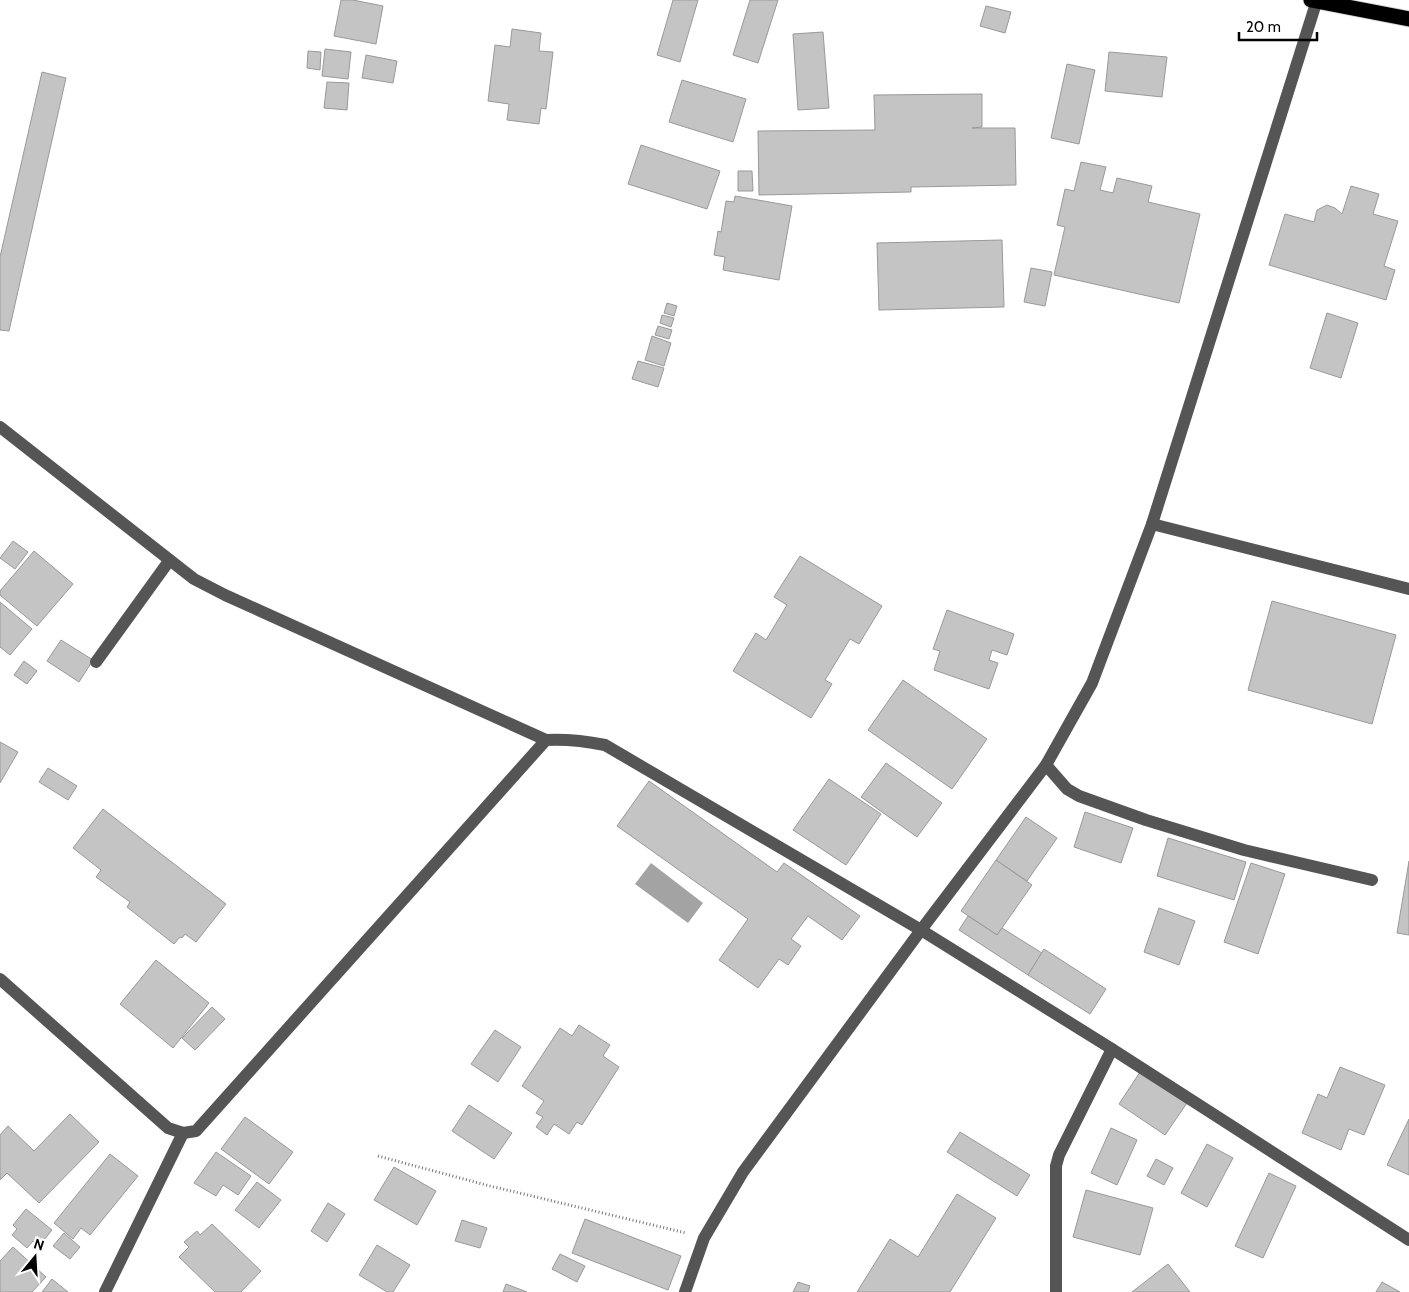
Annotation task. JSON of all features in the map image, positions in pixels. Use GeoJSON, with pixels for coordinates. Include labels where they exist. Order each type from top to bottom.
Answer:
{"type":"FeatureCollection","features":[{"type":"Feature","properties":{"kind":"highway"},"geometry":{"type":"LineString","coordinates":[[1315,0],[1409,19]]}},
{"type":"Feature","properties":{"kind":"street"},"geometry":{"type":"LineString","coordinates":[[685,1292],[704,1238],[743,1172],[921,930],[1046,765],[1092,684],[1152,524],[1315,0]]}},
{"type":"Feature","properties":{"kind":"street"},"geometry":{"type":"LineString","coordinates":[[0,427],[194,579],[224,595],[546,740],[566,739],[605,745],[921,930],[1112,1049],[1409,1240]]}},
{"type":"Feature","properties":{"kind":"street"},"geometry":{"type":"LineString","coordinates":[[1152,524],[1409,588]]}},
{"type":"Feature","properties":{"kind":"street"},"geometry":{"type":"LineString","coordinates":[[96,662],[169,560]]}},
{"type":"Feature","properties":{"kind":"street"},"geometry":{"type":"LineString","coordinates":[[0,979],[168,1128],[183,1133],[196,1131],[546,740]]}},
{"type":"Feature","properties":{"kind":"street"},"geometry":{"type":"LineString","coordinates":[[1046,765],[1067,789],[1080,796],[1138,817],[1244,850],[1372,880]]}},
{"type":"Feature","properties":{"kind":"street"},"geometry":{"type":"LineString","coordinates":[[1056,1292],[1056,1166],[1059,1155],[1112,1049]]}},
{"type":"Feature","properties":{"kind":"street"},"geometry":{"type":"LineString","coordinates":[[105,1292],[183,1133]]}},
{"type":"Feature","properties":{"kind":"path"},"geometry":{"type":"LineString","coordinates":[[378,1156],[486,1185],[704,1238]]}},
{"type":"Feature","properties":{"kind":"shaded area"},"geometry":{"type":"Polygon","coordinates":[[[651,863],[703,903],[688,923],[635,884],[651,863]]]}},
{"type":"Feature","properties":{"kind":"building"},"geometry":{"type":"Polygon","coordinates":[[[341,0],[353,0],[383,6],[376,44],[334,36],[341,0]]]}},
{"type":"Feature","properties":{"kind":"building"},"geometry":{"type":"Polygon","coordinates":[[[673,0],[698,0],[680,62],[657,55],[673,0]]]}},
{"type":"Feature","properties":{"kind":"building"},"geometry":{"type":"Polygon","coordinates":[[[750,0],[778,0],[758,63],[733,55],[750,0]]]}},
{"type":"Feature","properties":{"kind":"building"},"geometry":{"type":"Polygon","coordinates":[[[986,6],[1011,12],[1005,33],[980,26],[986,6]]]}},
{"type":"Feature","properties":{"kind":"building"},"geometry":{"type":"Polygon","coordinates":[[[512,29],[541,33],[539,51],[553,52],[546,109],[541,108],[539,124],[507,120],[509,104],[488,101],[495,45],[510,47],[512,29]]]}},
{"type":"Feature","properties":{"kind":"building"},"geometry":{"type":"Polygon","coordinates":[[[823,32],[829,108],[798,110],[793,34],[823,32]]]}},
{"type":"Feature","properties":{"kind":"building"},"geometry":{"type":"Polygon","coordinates":[[[325,49],[351,52],[348,79],[322,76],[325,49]]]}},
{"type":"Feature","properties":{"kind":"building"},"geometry":{"type":"Polygon","coordinates":[[[308,51],[321,52],[320,70],[307,68],[308,51]]]}},
{"type":"Feature","properties":{"kind":"building"},"geometry":{"type":"Polygon","coordinates":[[[1109,52],[1167,57],[1162,97],[1105,91],[1109,52]]]}},
{"type":"Feature","properties":{"kind":"building"},"geometry":{"type":"Polygon","coordinates":[[[366,55],[397,61],[393,83],[362,78],[366,55]]]}},
{"type":"Feature","properties":{"kind":"building"},"geometry":{"type":"Polygon","coordinates":[[[1067,64],[1095,70],[1079,144],[1051,138],[1067,64]]]}},
{"type":"Feature","properties":{"kind":"building"},"geometry":{"type":"Polygon","coordinates":[[[42,72],[66,78],[9,331],[0,330],[0,257],[42,72]]]}},
{"type":"Feature","properties":{"kind":"building"},"geometry":{"type":"Polygon","coordinates":[[[682,80],[746,99],[733,142],[669,122],[682,80]]]}},
{"type":"Feature","properties":{"kind":"building"},"geometry":{"type":"Polygon","coordinates":[[[327,82],[349,83],[347,110],[324,108],[327,82]]]}},
{"type":"Feature","properties":{"kind":"building"},"geometry":{"type":"Polygon","coordinates":[[[982,94],[982,127],[972,128],[1015,128],[1016,185],[911,187],[911,192],[759,195],[758,131],[875,130],[874,95],[982,94]]]}},
{"type":"Feature","properties":{"kind":"building"},"geometry":{"type":"Polygon","coordinates":[[[641,145],[720,171],[707,209],[628,184],[641,145]]]}},
{"type":"Feature","properties":{"kind":"building"},"geometry":{"type":"Polygon","coordinates":[[[1081,162],[1106,167],[1100,190],[1113,193],[1117,178],[1152,186],[1148,202],[1200,214],[1179,303],[1054,275],[1065,227],[1057,225],[1065,189],[1074,191],[1081,162]]]}},
{"type":"Feature","properties":{"kind":"building"},"geometry":{"type":"Polygon","coordinates":[[[738,171],[752,171],[753,191],[738,191],[738,171]]]}},
{"type":"Feature","properties":{"kind":"building"},"geometry":{"type":"Polygon","coordinates":[[[1351,186],[1379,194],[1373,214],[1398,221],[1384,266],[1395,270],[1386,300],[1269,265],[1285,214],[1314,222],[1317,210],[1327,205],[1335,208],[1342,214],[1351,186]]]}},
{"type":"Feature","properties":{"kind":"building"},"geometry":{"type":"Polygon","coordinates":[[[735,196],[792,206],[779,280],[723,270],[725,257],[714,255],[718,231],[721,232],[726,201],[734,202],[735,196]]]}},
{"type":"Feature","properties":{"kind":"building"},"geometry":{"type":"Polygon","coordinates":[[[1002,240],[1004,307],[879,310],[877,243],[1002,240]]]}},
{"type":"Feature","properties":{"kind":"building"},"geometry":{"type":"Polygon","coordinates":[[[1031,268],[1052,272],[1045,306],[1024,302],[1031,268]]]}},
{"type":"Feature","properties":{"kind":"building"},"geometry":{"type":"Polygon","coordinates":[[[667,303],[677,306],[674,316],[664,313],[667,303]]]}},
{"type":"Feature","properties":{"kind":"building"},"geometry":{"type":"Polygon","coordinates":[[[1327,313],[1358,323],[1341,378],[1310,368],[1327,313]]]}},
{"type":"Feature","properties":{"kind":"building"},"geometry":{"type":"Polygon","coordinates":[[[662,315],[674,318],[671,327],[660,323],[662,315]]]}},
{"type":"Feature","properties":{"kind":"building"},"geometry":{"type":"Polygon","coordinates":[[[658,326],[672,330],[669,339],[655,335],[658,326]]]}},
{"type":"Feature","properties":{"kind":"building"},"geometry":{"type":"Polygon","coordinates":[[[652,336],[671,343],[664,366],[645,360],[652,336]]]}},
{"type":"Feature","properties":{"kind":"building"},"geometry":{"type":"Polygon","coordinates":[[[638,361],[664,368],[658,387],[632,379],[638,361]]]}},
{"type":"Feature","properties":{"kind":"building"},"geometry":{"type":"Polygon","coordinates":[[[13,541],[28,552],[15,569],[0,558],[13,541]]]}},
{"type":"Feature","properties":{"kind":"building"},"geometry":{"type":"Polygon","coordinates":[[[34,551],[73,584],[37,626],[0,595],[0,591],[34,551]]]}},
{"type":"Feature","properties":{"kind":"building"},"geometry":{"type":"Polygon","coordinates":[[[800,556],[882,606],[859,644],[850,639],[825,680],[832,684],[811,718],[733,671],[756,633],[766,640],[787,605],[774,597],[800,556]]]}},
{"type":"Feature","properties":{"kind":"building"},"geometry":{"type":"Polygon","coordinates":[[[1272,601],[1396,635],[1372,724],[1248,690],[1272,601]]]}},
{"type":"Feature","properties":{"kind":"building"},"geometry":{"type":"Polygon","coordinates":[[[0,602],[32,629],[10,655],[0,647],[0,602]]]}},
{"type":"Feature","properties":{"kind":"building"},"geometry":{"type":"Polygon","coordinates":[[[947,610],[1014,634],[1007,655],[992,650],[989,660],[998,663],[989,689],[934,670],[940,651],[933,649],[947,610]]]}},
{"type":"Feature","properties":{"kind":"building"},"geometry":{"type":"Polygon","coordinates":[[[61,640],[93,660],[79,682],[47,661],[61,640]]]}},
{"type":"Feature","properties":{"kind":"building"},"geometry":{"type":"Polygon","coordinates":[[[24,661],[37,671],[27,684],[14,675],[24,661]]]}},
{"type":"Feature","properties":{"kind":"building"},"geometry":{"type":"Polygon","coordinates":[[[903,680],[987,739],[952,789],[868,730],[903,680]]]}},
{"type":"Feature","properties":{"kind":"building"},"geometry":{"type":"Polygon","coordinates":[[[0,742],[18,752],[0,783],[0,742]]]}},
{"type":"Feature","properties":{"kind":"building"},"geometry":{"type":"Polygon","coordinates":[[[886,763],[942,803],[917,837],[861,797],[886,763]]]}},
{"type":"Feature","properties":{"kind":"building"},"geometry":{"type":"Polygon","coordinates":[[[48,768],[77,786],[68,800],[39,782],[48,768]]]}},
{"type":"Feature","properties":{"kind":"building"},"geometry":{"type":"Polygon","coordinates":[[[829,779],[881,814],[846,865],[793,830],[829,779]]]}},
{"type":"Feature","properties":{"kind":"building"},"geometry":{"type":"Polygon","coordinates":[[[649,781],[777,872],[784,863],[860,916],[842,940],[808,916],[791,939],[801,946],[788,965],[779,959],[758,988],[719,960],[748,919],[617,826],[649,781]]]}},
{"type":"Feature","properties":{"kind":"building"},"geometry":{"type":"Polygon","coordinates":[[[103,809],[226,904],[196,942],[185,934],[174,944],[127,907],[130,902],[96,877],[101,870],[73,848],[103,809]]]}},
{"type":"Feature","properties":{"kind":"building"},"geometry":{"type":"Polygon","coordinates":[[[1085,812],[1133,828],[1121,863],[1074,847],[1085,812]]]}},
{"type":"Feature","properties":{"kind":"building"},"geometry":{"type":"Polygon","coordinates":[[[1026,817],[1057,838],[1027,881],[996,860],[1026,817]]]}},
{"type":"Feature","properties":{"kind":"building"},"geometry":{"type":"Polygon","coordinates":[[[1168,838],[1246,862],[1234,900],[1157,876],[1168,838]]]}},
{"type":"Feature","properties":{"kind":"building"},"geometry":{"type":"Polygon","coordinates":[[[996,860],[1032,885],[997,935],[961,911],[996,860]]]}},
{"type":"Feature","properties":{"kind":"building"},"geometry":{"type":"Polygon","coordinates":[[[1409,861],[1409,935],[1397,933],[1409,861]]]}},
{"type":"Feature","properties":{"kind":"building"},"geometry":{"type":"Polygon","coordinates":[[[1251,863],[1285,874],[1258,954],[1224,942],[1251,863]]]}},
{"type":"Feature","properties":{"kind":"building"},"geometry":{"type":"Polygon","coordinates":[[[1159,908],[1195,921],[1179,965],[1144,952],[1159,908]]]}},
{"type":"Feature","properties":{"kind":"building"},"geometry":{"type":"Polygon","coordinates":[[[968,916],[997,935],[1002,928],[1042,953],[1028,975],[959,930],[968,916]]]}},
{"type":"Feature","properties":{"kind":"building"},"geometry":{"type":"Polygon","coordinates":[[[1044,949],[1106,989],[1090,1014],[1028,975],[1044,949]]]}},
{"type":"Feature","properties":{"kind":"building"},"geometry":{"type":"Polygon","coordinates":[[[156,960],[209,1003],[173,1048],[120,1004],[156,960]]]}},
{"type":"Feature","properties":{"kind":"building"},"geometry":{"type":"Polygon","coordinates":[[[212,1007],[225,1019],[195,1050],[182,1038],[212,1007]]]}},
{"type":"Feature","properties":{"kind":"building"},"geometry":{"type":"Polygon","coordinates":[[[579,1025],[610,1045],[603,1056],[619,1067],[582,1125],[577,1122],[569,1134],[554,1124],[547,1135],[536,1127],[543,1117],[536,1113],[544,1101],[522,1086],[560,1028],[572,1036],[579,1025]]]}},
{"type":"Feature","properties":{"kind":"building"},"geometry":{"type":"Polygon","coordinates":[[[495,1030],[521,1047],[498,1082],[471,1064],[495,1030]]]}},
{"type":"Feature","properties":{"kind":"building"},"geometry":{"type":"Polygon","coordinates":[[[1340,1067],[1385,1085],[1364,1135],[1349,1129],[1341,1150],[1302,1133],[1318,1094],[1327,1098],[1340,1067]]]}},
{"type":"Feature","properties":{"kind":"building"},"geometry":{"type":"Polygon","coordinates":[[[1140,1072],[1187,1103],[1165,1135],[1119,1104],[1140,1072]]]}},
{"type":"Feature","properties":{"kind":"building"},"geometry":{"type":"Polygon","coordinates":[[[469,1105],[512,1133],[494,1159],[452,1131],[469,1105]]]}},
{"type":"Feature","properties":{"kind":"building"},"geometry":{"type":"Polygon","coordinates":[[[70,1114],[99,1142],[39,1203],[7,1173],[0,1180],[0,1135],[8,1126],[34,1151],[70,1114]]]}},
{"type":"Feature","properties":{"kind":"building"},"geometry":{"type":"Polygon","coordinates":[[[245,1117],[293,1152],[269,1184],[221,1149],[245,1117]]]}},
{"type":"Feature","properties":{"kind":"building"},"geometry":{"type":"Polygon","coordinates":[[[1409,1119],[1409,1175],[1387,1165],[1409,1119]]]}},
{"type":"Feature","properties":{"kind":"building"},"geometry":{"type":"Polygon","coordinates":[[[1111,1128],[1137,1140],[1117,1185],[1091,1173],[1111,1128]]]}},
{"type":"Feature","properties":{"kind":"building"},"geometry":{"type":"Polygon","coordinates":[[[960,1132],[1030,1175],[1017,1196],[947,1152],[960,1132]]]}},
{"type":"Feature","properties":{"kind":"building"},"geometry":{"type":"Polygon","coordinates":[[[1207,1144],[1233,1158],[1207,1207],[1181,1193],[1207,1144]]]}},
{"type":"Feature","properties":{"kind":"building"},"geometry":{"type":"Polygon","coordinates":[[[216,1152],[251,1176],[238,1195],[223,1185],[216,1196],[194,1183],[216,1152]]]}},
{"type":"Feature","properties":{"kind":"building"},"geometry":{"type":"Polygon","coordinates":[[[110,1154],[138,1176],[90,1235],[81,1228],[73,1239],[54,1223],[110,1154]]]}},
{"type":"Feature","properties":{"kind":"building"},"geometry":{"type":"Polygon","coordinates":[[[1156,1159],[1173,1168],[1164,1185],[1147,1176],[1156,1159]]]}},
{"type":"Feature","properties":{"kind":"building"},"geometry":{"type":"Polygon","coordinates":[[[394,1167],[436,1191],[417,1225],[374,1200],[394,1167]]]}},
{"type":"Feature","properties":{"kind":"building"},"geometry":{"type":"Polygon","coordinates":[[[1269,1173],[1296,1186],[1263,1258],[1235,1246],[1269,1173]]]}},
{"type":"Feature","properties":{"kind":"building"},"geometry":{"type":"Polygon","coordinates":[[[257,1182],[281,1200],[259,1228],[235,1210],[257,1182]]]}},
{"type":"Feature","properties":{"kind":"building"},"geometry":{"type":"Polygon","coordinates":[[[1086,1190],[1153,1208],[1140,1255],[1073,1237],[1086,1190]]]}},
{"type":"Feature","properties":{"kind":"building"},"geometry":{"type":"Polygon","coordinates":[[[957,1194],[996,1218],[950,1292],[857,1292],[890,1239],[918,1257],[957,1194]]]}},
{"type":"Feature","properties":{"kind":"building"},"geometry":{"type":"Polygon","coordinates":[[[328,1203],[345,1214],[327,1242],[311,1231],[328,1203]]]}},
{"type":"Feature","properties":{"kind":"building"},"geometry":{"type":"Polygon","coordinates":[[[26,1209],[52,1230],[39,1246],[33,1241],[27,1248],[12,1235],[17,1229],[13,1225],[26,1209]]]}},
{"type":"Feature","properties":{"kind":"building"},"geometry":{"type":"Polygon","coordinates":[[[585,1219],[681,1256],[668,1290],[572,1253],[585,1219]]]}},
{"type":"Feature","properties":{"kind":"building"},"geometry":{"type":"Polygon","coordinates":[[[462,1220],[487,1228],[480,1248],[455,1241],[462,1220]]]}},
{"type":"Feature","properties":{"kind":"building"},"geometry":{"type":"Polygon","coordinates":[[[212,1224],[261,1271],[241,1292],[215,1292],[179,1257],[189,1247],[184,1242],[197,1231],[200,1235],[212,1224]]]}},
{"type":"Feature","properties":{"kind":"building"},"geometry":{"type":"Polygon","coordinates":[[[64,1233],[80,1247],[70,1259],[53,1246],[64,1233]]]}},
{"type":"Feature","properties":{"kind":"building"},"geometry":{"type":"Polygon","coordinates":[[[377,1245],[410,1265],[393,1292],[387,1292],[359,1275],[377,1245]]]}},
{"type":"Feature","properties":{"kind":"building"},"geometry":{"type":"Polygon","coordinates":[[[13,1247],[46,1277],[32,1292],[0,1292],[0,1261],[13,1247]]]}},
{"type":"Feature","properties":{"kind":"building"},"geometry":{"type":"Polygon","coordinates":[[[560,1254],[585,1266],[577,1282],[552,1269],[560,1254]]]}},
{"type":"Feature","properties":{"kind":"building"},"geometry":{"type":"Polygon","coordinates":[[[1168,1264],[1190,1292],[1132,1292],[1168,1264]]]}},
{"type":"Feature","properties":{"kind":"building"},"geometry":{"type":"Polygon","coordinates":[[[52,1279],[68,1292],[42,1292],[52,1279]]]}},
{"type":"Feature","properties":{"kind":"building"},"geometry":{"type":"Polygon","coordinates":[[[798,1282],[810,1286],[808,1292],[793,1292],[798,1282]]]}},
{"type":"Feature","properties":{"kind":"building"},"geometry":{"type":"Polygon","coordinates":[[[1382,1282],[1400,1292],[1376,1292],[1382,1282]]]}},
{"type":"Feature","properties":{"kind":"building"},"geometry":{"type":"Polygon","coordinates":[[[506,1284],[527,1292],[503,1292],[506,1284]]]}}]}
